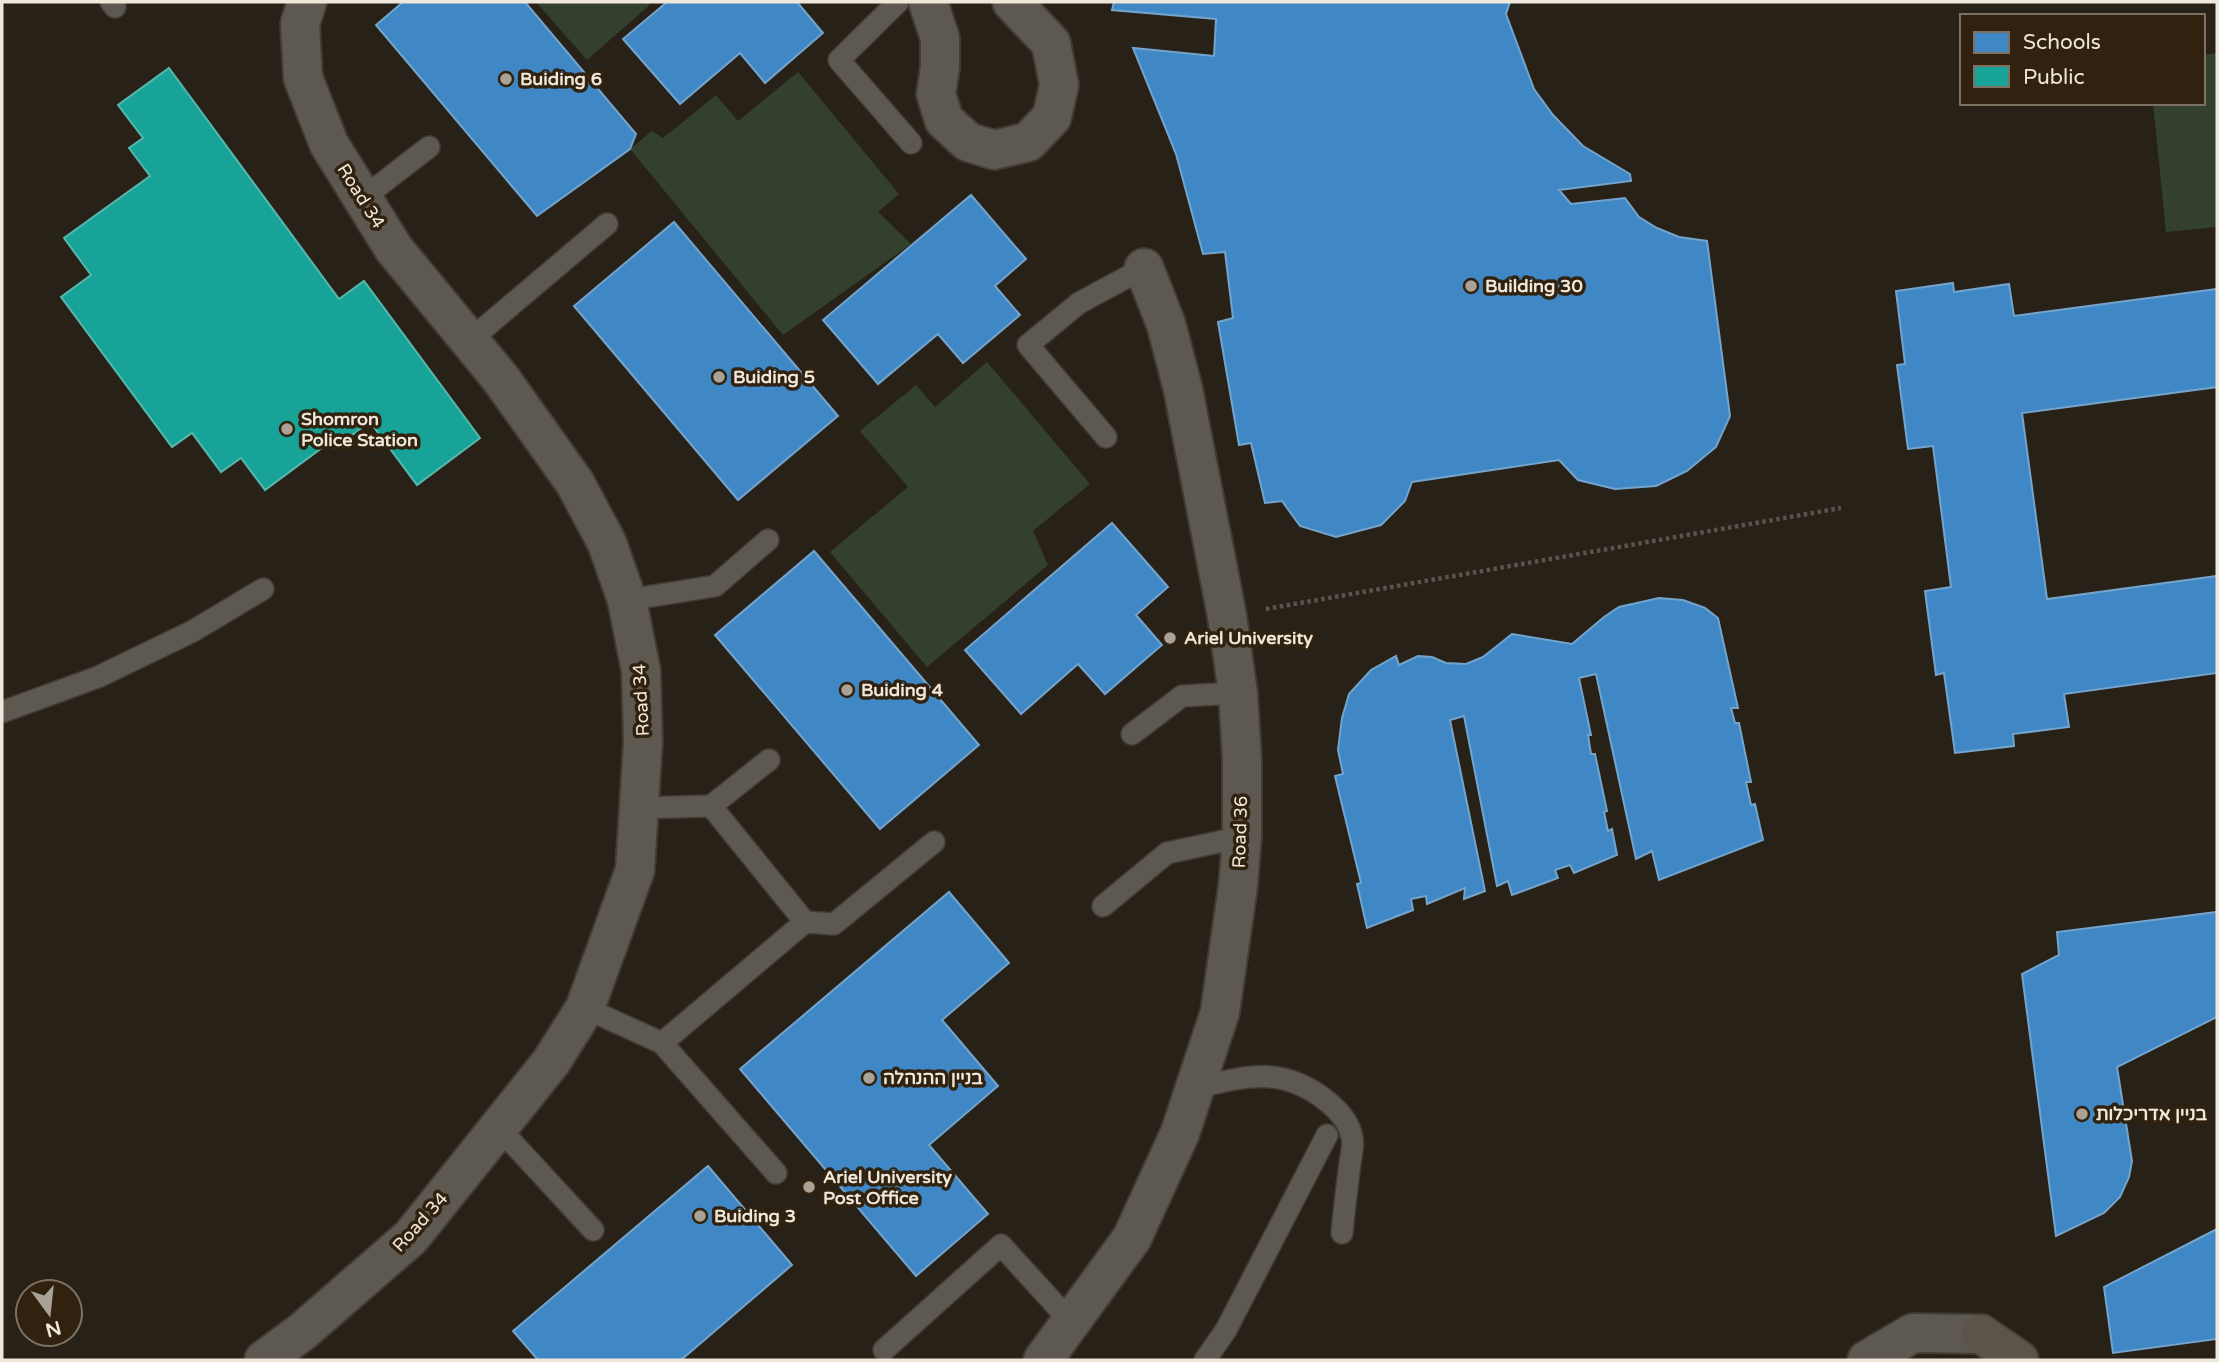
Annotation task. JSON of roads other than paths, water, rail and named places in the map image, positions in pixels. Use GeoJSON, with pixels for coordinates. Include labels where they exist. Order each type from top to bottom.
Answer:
{"type":"FeatureCollection","features":[{"type":"Feature","properties":{"kind":"street","name":"Road 34"},"geometry":{"type":"LineString","coordinates":[[264,1360],[303,1332],[411,1237],[551,1062],[585,1008],[635,870],[643,741],[641,671],[627,600],[607,543],[575,483],[501,379],[394,249],[329,144],[303,78],[300,24],[307,2]]}},
{"type":"Feature","properties":{"kind":"street"},"geometry":{"type":"LineString","coordinates":[[928,2],[940,38],[936,94],[944,120],[968,142],[994,150],[1028,142],[1052,117],[1059,85],[1051,43],[1012,2]]}},
{"type":"Feature","properties":{"kind":"street","name":"Road 36"},"geometry":{"type":"LineString","coordinates":[[1042,1360],[1132,1238],[1180,1133],[1220,1012],[1238,886],[1242,837],[1242,759],[1238,693],[1227,616],[1183,389],[1166,324],[1144,268]]}},
{"type":"Feature","properties":{"kind":"street"},"geometry":{"type":"LineString","coordinates":[[1867,1360],[1913,1334],[1981,1334],[2020,1360]]}},
{"type":"Feature","properties":{"kind":"lane"},"geometry":{"type":"LineString","coordinates":[[898,2],[839,60],[911,143]]}},
{"type":"Feature","properties":{"kind":"lane"},"geometry":{"type":"LineString","coordinates":[[363,198],[429,147]]}},
{"type":"Feature","properties":{"kind":"lane"},"geometry":{"type":"LineString","coordinates":[[470,340],[607,224]]}},
{"type":"Feature","properties":{"kind":"lane"},"geometry":{"type":"LineString","coordinates":[[1106,437],[1028,345],[1079,303],[1144,268]]}},
{"type":"Feature","properties":{"kind":"lane"},"geometry":{"type":"LineString","coordinates":[[627,600],[715,586],[768,540]]}},
{"type":"Feature","properties":{"kind":"lane"},"geometry":{"type":"LineString","coordinates":[[2,712],[99,677],[193,631],[263,589]]}},
{"type":"Feature","properties":{"kind":"lane"},"geometry":{"type":"LineString","coordinates":[[1132,734],[1182,696],[1238,693]]}},
{"type":"Feature","properties":{"kind":"lane"},"geometry":{"type":"LineString","coordinates":[[639,808],[711,806],[769,760]]}},
{"type":"Feature","properties":{"kind":"lane"},"geometry":{"type":"LineString","coordinates":[[711,806],[805,922]]}},
{"type":"Feature","properties":{"kind":"lane"},"geometry":{"type":"LineString","coordinates":[[1103,906],[1167,853],[1242,837]]}},
{"type":"Feature","properties":{"kind":"lane"},"geometry":{"type":"LineString","coordinates":[[662,1043],[805,922],[834,924],[933,842]]}},
{"type":"Feature","properties":{"kind":"lane"},"geometry":{"type":"LineString","coordinates":[[585,1008],[662,1043],[776,1172]]}},
{"type":"Feature","properties":{"kind":"lane"},"geometry":{"type":"LineString","coordinates":[[1195,1088],[1271,1076],[1295,1081],[1313,1090],[1335,1107],[1353,1138],[1342,1233]]}},
{"type":"Feature","properties":{"kind":"lane"},"geometry":{"type":"LineString","coordinates":[[498,1127],[593,1230]]}},
{"type":"Feature","properties":{"kind":"lane"},"geometry":{"type":"LineString","coordinates":[[1205,1360],[1226,1330],[1327,1135]]}},
{"type":"Feature","properties":{"kind":"lane"},"geometry":{"type":"LineString","coordinates":[[884,1350],[1001,1245],[1071,1321]]}},
{"type":"Feature","properties":{"kind":"place","name":"Buiding 6"},"geometry":{"type":"Point","coordinates":[506,79]}},
{"type":"Feature","properties":{"kind":"place","name":"Building 30"},"geometry":{"type":"Point","coordinates":[1471,286]}},
{"type":"Feature","properties":{"kind":"place","name":"Buiding 5"},"geometry":{"type":"Point","coordinates":[719,377]}},
{"type":"Feature","properties":{"kind":"place","name":"Shomron Police Station"},"geometry":{"type":"Point","coordinates":[287,429]}},
{"type":"Feature","properties":{"kind":"place","name":"Ariel University"},"geometry":{"type":"Point","coordinates":[1170,638]}},
{"type":"Feature","properties":{"kind":"place","name":"Buiding 4"},"geometry":{"type":"Point","coordinates":[847,690]}},
{"type":"Feature","properties":{"kind":"place","name":"בניין ההנהלה"},"geometry":{"type":"Point","coordinates":[869,1078]}},
{"type":"Feature","properties":{"kind":"place","name":"בניין אדריכלות"},"geometry":{"type":"Point","coordinates":[2082,1114]}},
{"type":"Feature","properties":{"kind":"place","name":"Ariel University Post Office"},"geometry":{"type":"Point","coordinates":[809,1187]}},
{"type":"Feature","properties":{"kind":"place","name":"Buiding 3"},"geometry":{"type":"Point","coordinates":[700,1216]}}]}
